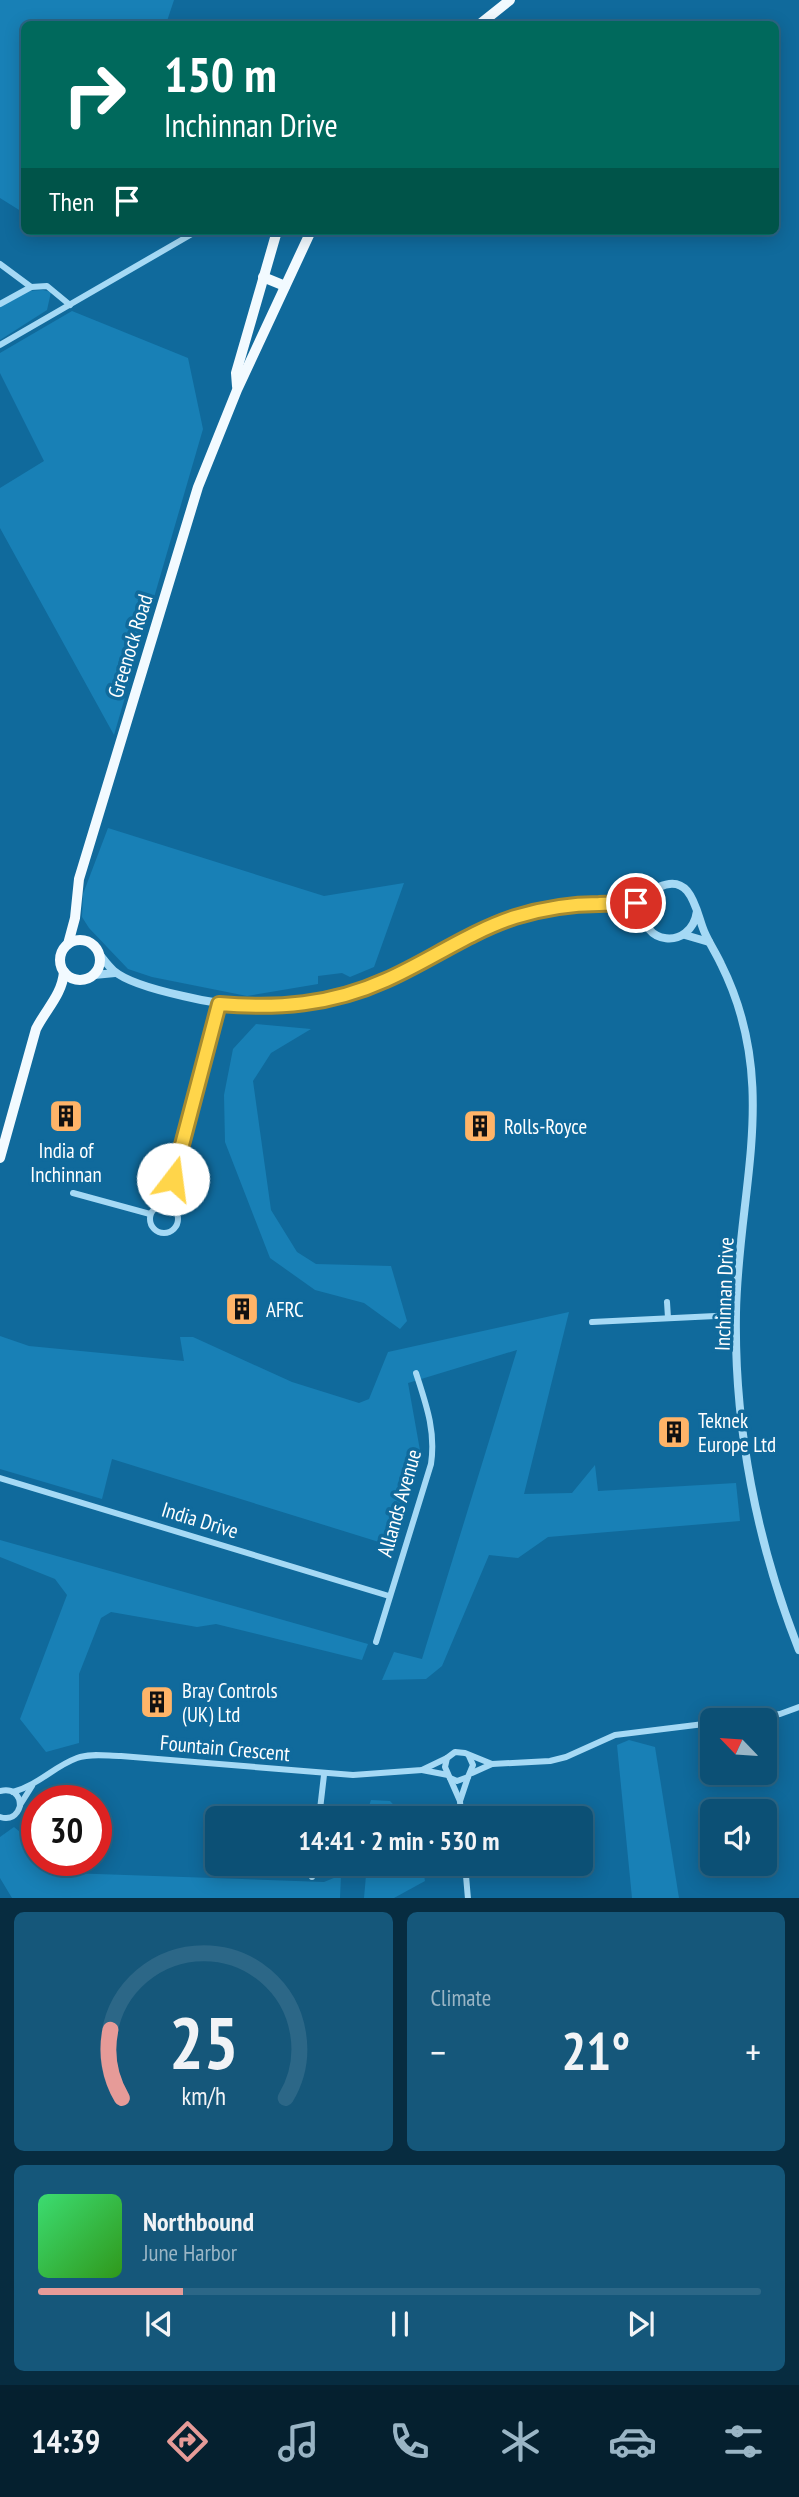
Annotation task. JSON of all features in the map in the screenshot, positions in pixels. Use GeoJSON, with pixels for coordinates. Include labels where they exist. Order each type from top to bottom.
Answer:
{"type":"FeatureCollection","features":[{"type":"Feature","properties":{"kind":"main road"},"geometry":{"type":"LineString","coordinates":[[484,21],[510,0]]}},
{"type":"Feature","properties":{"kind":"main road","name":"Greenock Road"},"geometry":{"type":"LineString","coordinates":[[237,390],[236,373],[276,235]]}},
{"type":"Feature","properties":{"kind":"main road","name":"Greenock Road"},"geometry":{"type":"LineString","coordinates":[[68,944],[75,918],[79,879],[198,487],[237,390],[309,235]]}},
{"type":"Feature","properties":{"kind":"main road"},"geometry":{"type":"LineString","coordinates":[[262,280],[285,286]]}},
{"type":"Feature","properties":{"kind":"main road"},"geometry":{"type":"LineString","coordinates":[[75,918],[86,940]]}},
{"type":"Feature","properties":{"kind":"main road"},"geometry":{"type":"LineString","coordinates":[[0,1158],[36,1029],[61,992],[94,975],[100,966],[100,955],[94,944],[79,940],[68,944],[60,957],[64,972],[61,992]]}},
{"type":"Feature","properties":{"kind":"main road"},"geometry":{"type":"LineString","coordinates":[[64,972],[81,980]]}},
{"type":"Feature","properties":{"kind":"street"},"geometry":{"type":"LineString","coordinates":[[0,345],[190,235]]}},
{"type":"Feature","properties":{"kind":"street"},"geometry":{"type":"LineString","coordinates":[[0,264],[31,287]]}},
{"type":"Feature","properties":{"kind":"street"},"geometry":{"type":"LineString","coordinates":[[0,304],[31,287],[47,286],[70,305]]}},
{"type":"Feature","properties":{"kind":"street"},"geometry":{"type":"LineString","coordinates":[[94,975],[115,973],[153,988],[219,1004],[283,1007],[336,997],[386,980],[476,933],[515,917],[555,908],[600,904],[622,906],[636,903],[657,888],[675,885],[691,894],[697,911],[692,928],[685,935],[672,939],[663,938],[648,928],[644,919],[645,902],[650,894]]}},
{"type":"Feature","properties":{"kind":"street"},"geometry":{"type":"LineString","coordinates":[[622,906],[644,919]]}},
{"type":"Feature","properties":{"kind":"street","name":"Inchinnan Drive"},"geometry":{"type":"LineString","coordinates":[[697,911],[736,997],[748,1038],[754,1087],[753,1147],[736,1315],[743,1432],[754,1495],[774,1578],[799,1650]]}},
{"type":"Feature","properties":{"kind":"street"},"geometry":{"type":"LineString","coordinates":[[685,935],[709,942]]}},
{"type":"Feature","properties":{"kind":"street"},"geometry":{"type":"LineString","coordinates":[[100,955],[115,973]]}},
{"type":"Feature","properties":{"kind":"street"},"geometry":{"type":"LineString","coordinates":[[166,1205],[219,1004]]}},
{"type":"Feature","properties":{"kind":"street"},"geometry":{"type":"LineString","coordinates":[[73,1193],[150,1214]]}},
{"type":"Feature","properties":{"kind":"street"},"geometry":{"type":"LineString","coordinates":[[166,1205],[177,1213],[178,1222],[173,1230],[164,1234],[156,1231],[150,1224],[150,1214],[156,1207],[166,1205]]}},
{"type":"Feature","properties":{"kind":"street"},"geometry":{"type":"LineString","coordinates":[[667,1302],[668,1318]]}},
{"type":"Feature","properties":{"kind":"street"},"geometry":{"type":"LineString","coordinates":[[592,1322],[736,1315]]}},
{"type":"Feature","properties":{"kind":"street","name":"Allands Avenue"},"geometry":{"type":"LineString","coordinates":[[376,1642],[431,1464],[434,1444],[432,1423],[416,1373]]}},
{"type":"Feature","properties":{"kind":"street","name":"India Drive"},"geometry":{"type":"LineString","coordinates":[[0,1478],[389,1596]]}},
{"type":"Feature","properties":{"kind":"street"},"geometry":{"type":"LineString","coordinates":[[777,1714],[799,1707]]}},
{"type":"Feature","properties":{"kind":"street"},"geometry":{"type":"LineString","coordinates":[[460,1806],[444,1767],[447,1758],[455,1752],[492,1763],[550,1761],[566,1757],[615,1735],[700,1724]]}},
{"type":"Feature","properties":{"kind":"street","name":"Fountain Crescent"},"geometry":{"type":"LineString","coordinates":[[33,1785],[60,1767],[87,1755],[324,1775],[422,1770],[449,1777]]}},
{"type":"Feature","properties":{"kind":"street"},"geometry":{"type":"LineString","coordinates":[[460,1801],[473,1765],[469,1756]]}},
{"type":"Feature","properties":{"kind":"street","name":"Fountain Crescent"},"geometry":{"type":"LineString","coordinates":[[422,1770],[447,1758]]}},
{"type":"Feature","properties":{"kind":"street"},"geometry":{"type":"LineString","coordinates":[[449,1777],[457,1780],[492,1763]]}},
{"type":"Feature","properties":{"kind":"street"},"geometry":{"type":"LineString","coordinates":[[320,1806],[324,1775]]}},
{"type":"Feature","properties":{"kind":"street","name":"Fountain Crescent"},"geometry":{"type":"LineString","coordinates":[[0,1791],[21,1789]]}},
{"type":"Feature","properties":{"kind":"street"},"geometry":{"type":"LineString","coordinates":[[0,1817],[10,1818],[18,1811],[20,1806],[13,1792]]}},
{"type":"Feature","properties":{"kind":"street"},"geometry":{"type":"LineString","coordinates":[[466,1876],[468,1898]]}},
{"type":"Feature","properties":{"kind":"shaded area"},"geometry":{"type":"Polygon","coordinates":[[[0,0],[174,0],[167,21],[21,21],[21,211],[0,198],[0,0]]]}},
{"type":"Feature","properties":{"kind":"shaded area"},"geometry":{"type":"Polygon","coordinates":[[[28,291],[51,292],[47,310],[0,340],[0,307],[28,291]]]}},
{"type":"Feature","properties":{"kind":"shaded area"},"geometry":{"type":"Polygon","coordinates":[[[72,311],[188,358],[203,429],[114,735],[0,528],[0,488],[44,461],[0,373],[0,353],[72,311]]]}},
{"type":"Feature","properties":{"kind":"shaded area"},"geometry":{"type":"Polygon","coordinates":[[[108,828],[324,896],[404,883],[374,967],[350,977],[342,973],[318,976],[318,984],[247,996],[152,977],[128,969],[89,928],[82,917],[83,894],[108,828]]]}},
{"type":"Feature","properties":{"kind":"shaded area"},"geometry":{"type":"Polygon","coordinates":[[[256,1024],[311,1029],[271,1053],[253,1081],[271,1210],[297,1252],[316,1264],[391,1266],[407,1321],[400,1329],[364,1303],[315,1290],[270,1258],[225,1142],[224,1095],[233,1049],[256,1024]]]}},
{"type":"Feature","properties":{"kind":"shaded area"},"geometry":{"type":"Polygon","coordinates":[[[569,1312],[524,1494],[572,1493],[595,1465],[598,1491],[736,1483],[740,1521],[548,1537],[518,1558],[489,1555],[442,1666],[426,1679],[382,1680],[394,1652],[422,1659],[517,1350],[408,1383],[421,1456],[395,1547],[112,1459],[102,1499],[0,1469],[0,1336],[29,1346],[184,1361],[180,1337],[193,1337],[292,1382],[359,1403],[369,1399],[388,1352],[569,1312]]]}},
{"type":"Feature","properties":{"kind":"shaded area"},"geometry":{"type":"Polygon","coordinates":[[[0,1540],[368,1644],[362,1660],[216,1624],[197,1627],[111,1612],[101,1618],[79,1674],[79,1743],[46,1752],[20,1719],[67,1595],[55,1579],[0,1557],[0,1540]]]}},
{"type":"Feature","properties":{"kind":"shaded area"},"geometry":{"type":"Polygon","coordinates":[[[629,1740],[655,1747],[679,1898],[632,1898],[617,1745],[629,1740]]]}},
{"type":"Feature","properties":{"kind":"shaded area"},"geometry":{"type":"Polygon","coordinates":[[[371,1800],[390,1801],[395,1806],[369,1806],[371,1800]]]}},
{"type":"Feature","properties":{"kind":"shaded area"},"geometry":{"type":"Polygon","coordinates":[[[14,1827],[21,1833],[21,1876],[112,1875],[324,1882],[341,1876],[340,1898],[12,1898],[0,1878],[0,1837],[14,1827]]]}},
{"type":"Feature","properties":{"kind":"shaded area"},"geometry":{"type":"Polygon","coordinates":[[[366,1876],[424,1876],[425,1881],[394,1898],[364,1898],[366,1876]]]}},
{"type":"Feature","properties":{"kind":"place","name":"India of Inchinnan"},"geometry":{"type":"Point","coordinates":[66,1116]}},
{"type":"Feature","properties":{"kind":"place","name":"Rolls-Royce"},"geometry":{"type":"Point","coordinates":[480,1126]}},
{"type":"Feature","properties":{"kind":"place","name":"AFRC"},"geometry":{"type":"Point","coordinates":[242,1309]}},
{"type":"Feature","properties":{"kind":"place","name":"Teknek Europe Ltd"},"geometry":{"type":"Point","coordinates":[674,1432]}},
{"type":"Feature","properties":{"kind":"place","name":"Bray Controls (UK) Ltd"},"geometry":{"type":"Point","coordinates":[157,1702]}},
{"type":"Feature","properties":{"kind":"route"},"geometry":{"type":"LineString","coordinates":[[173,1179],[219,1004],[260,1008],[304,1005],[357,992],[386,980],[476,933],[515,917],[555,908],[600,904],[622,906],[636,903]]}}]}
